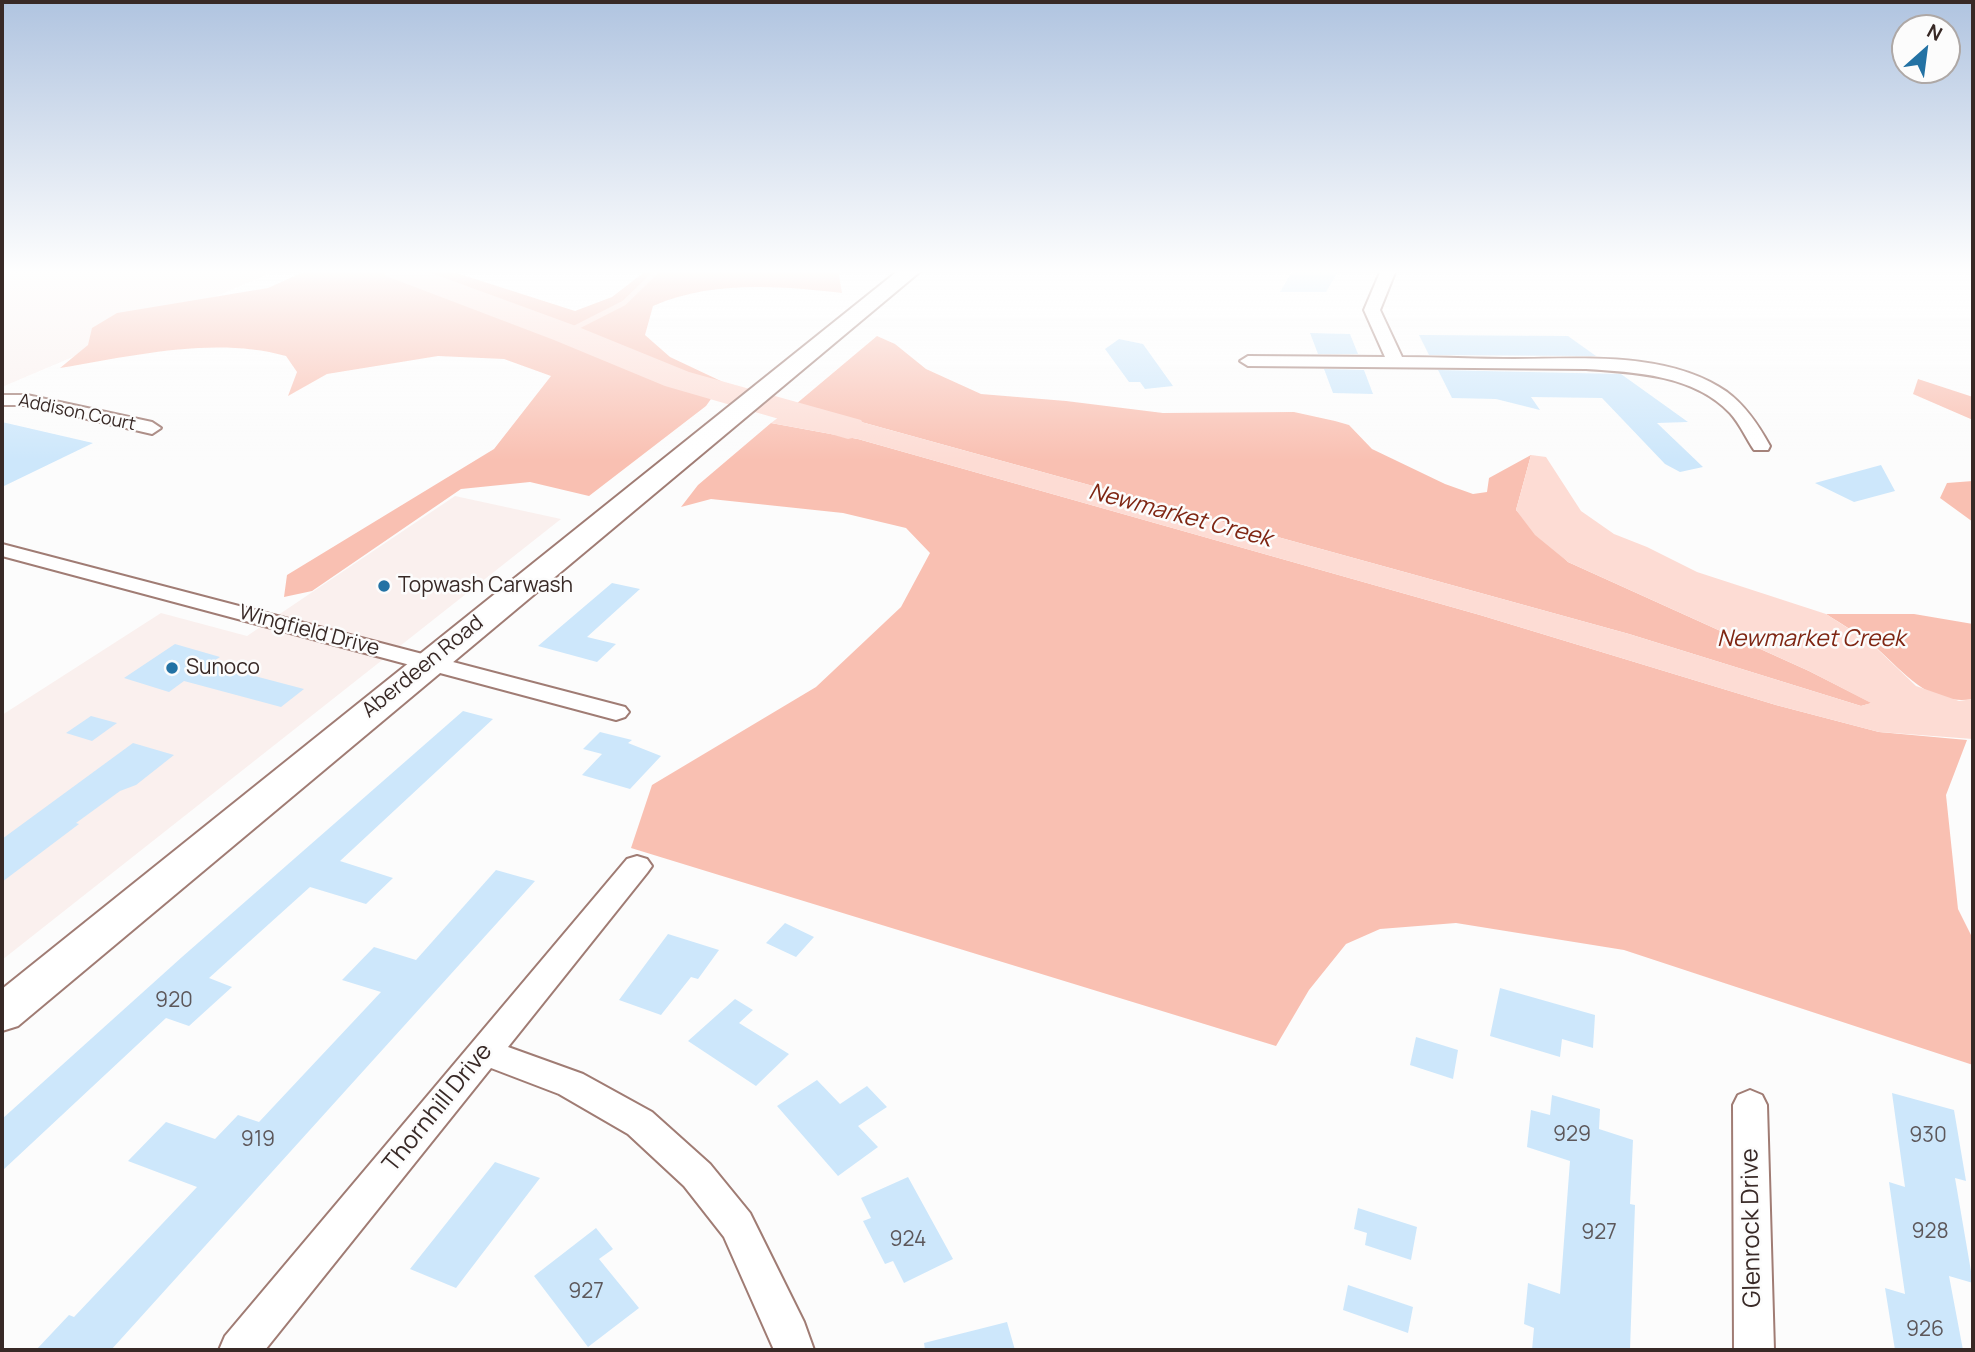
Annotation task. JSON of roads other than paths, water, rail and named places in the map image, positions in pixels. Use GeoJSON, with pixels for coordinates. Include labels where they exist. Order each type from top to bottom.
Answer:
{"type":"FeatureCollection","features":[{"type":"Feature","properties":{"kind":"main road","name":"Aberdeen Road"},"geometry":{"type":"LineString","coordinates":[[2,1014],[835,333]]}},
{"type":"Feature","properties":{"kind":"street"},"geometry":{"type":"LineString","coordinates":[[1382,333],[1395,361]]}},
{"type":"Feature","properties":{"kind":"street"},"geometry":{"type":"LineString","coordinates":[[1248,361],[1395,361],[1607,366],[1649,370],[1713,391],[1745,417],[1761,446]]}},
{"type":"Feature","properties":{"kind":"street","name":"Addison Court"},"geometry":{"type":"LineString","coordinates":[[2,400],[27,400],[152,428]]}},
{"type":"Feature","properties":{"kind":"street","name":"Wingfield Drive"},"geometry":{"type":"LineString","coordinates":[[2,550],[615,712]]}},
{"type":"Feature","properties":{"kind":"street","name":"Thornhill Drive"},"geometry":{"type":"LineString","coordinates":[[239,1350],[637,866]]}},
{"type":"Feature","properties":{"kind":"street"},"geometry":{"type":"LineString","coordinates":[[484,1052],[571,1084],[640,1123],[696,1175],[737,1225],[794,1350]]}},
{"type":"Feature","properties":{"kind":"street","name":"Glenrock Drive"},"geometry":{"type":"LineString","coordinates":[[1750,1105],[1754,1350]]}},
{"type":"Feature","properties":{"kind":"water","name":"Newmarket Creek"},"geometry":{"type":"Polygon","coordinates":[[[796,404],[1629,634],[1861,706],[1871,703],[1809,671],[1568,562],[1535,535],[1516,510],[1531,455],[1546,457],[1581,511],[1614,534],[1697,572],[1826,614],[1871,643],[1916,686],[1959,701],[1973,699],[1973,739],[1879,732],[1776,705],[1480,615],[858,439],[771,423],[796,404]]]}},
{"type":"Feature","properties":{"kind":"waterway","name":"Newmarket Creek"},"geometry":{"type":"LineString","coordinates":[[565,333],[677,379],[848,428]]}},
{"type":"Feature","properties":{"kind":"place","name":"Topwash Carwash"},"geometry":{"type":"Point","coordinates":[384,586]}},
{"type":"Feature","properties":{"kind":"place","name":"Sunoco"},"geometry":{"type":"Point","coordinates":[172,668]}}]}
